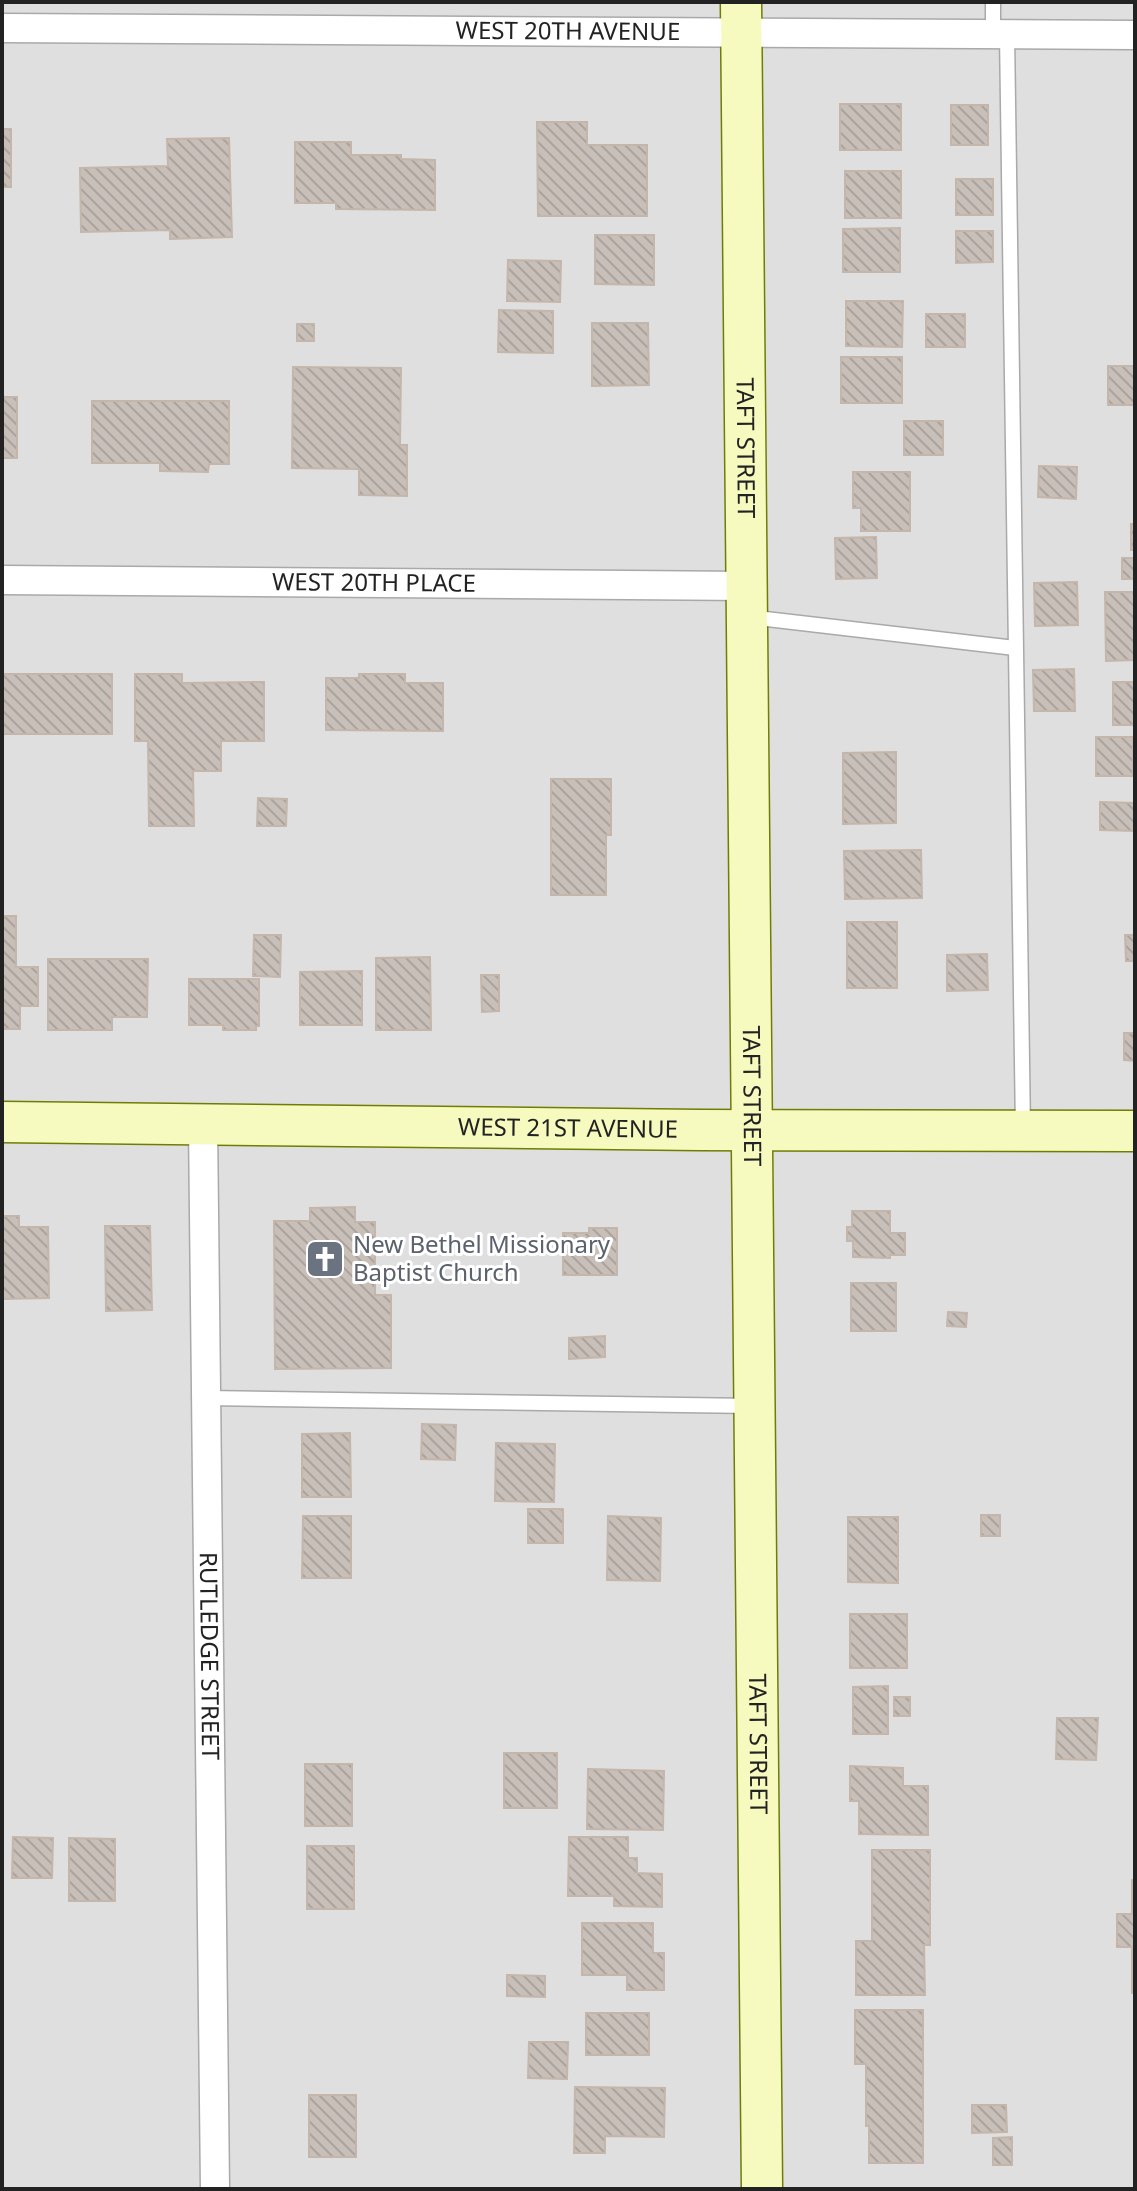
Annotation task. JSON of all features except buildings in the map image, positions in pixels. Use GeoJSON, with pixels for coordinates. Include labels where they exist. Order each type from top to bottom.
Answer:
{"type":"FeatureCollection","features":[{"type":"Feature","properties":{"kind":"street","name":"WEST 20TH AVENUE"},"geometry":{"type":"LineString","coordinates":[[2,28],[741,17],[1000,34],[1135,35]]}},
{"type":"Feature","properties":{"kind":"street","name":"TAFT STREET"},"geometry":{"type":"LineString","coordinates":[[741,17],[762,2189]]}},
{"type":"Feature","properties":{"kind":"street","name":"WEST 20TH PLACE"},"geometry":{"type":"LineString","coordinates":[[2,580],[746,601]]}},
{"type":"Feature","properties":{"kind":"street","name":"WEST 21ST AVENUE"},"geometry":{"type":"LineString","coordinates":[[2,1122],[1135,1131]]}},
{"type":"Feature","properties":{"kind":"street","name":"RUTLEDGE STREET"},"geometry":{"type":"LineString","coordinates":[[203,1124],[215,2189]]}},
{"type":"Feature","properties":{"kind":"lane"},"geometry":{"type":"LineString","coordinates":[[993,2],[1000,34],[1023,1130]]}},
{"type":"Feature","properties":{"kind":"lane"},"geometry":{"type":"LineString","coordinates":[[746,601],[1015,648]]}},
{"type":"Feature","properties":{"kind":"lane"},"geometry":{"type":"LineString","coordinates":[[206,1398],[753,1406]]}},
{"type":"Feature","properties":{"kind":"shaded area"},"geometry":{"type":"Polygon","coordinates":[[[2,2],[1135,2],[1135,2189],[2,2189],[2,2]]]}},
{"type":"Feature","properties":{"kind":"place","name":"New Bethel Missionary Baptist Church"},"geometry":{"type":"Point","coordinates":[325,1259]}}]}
